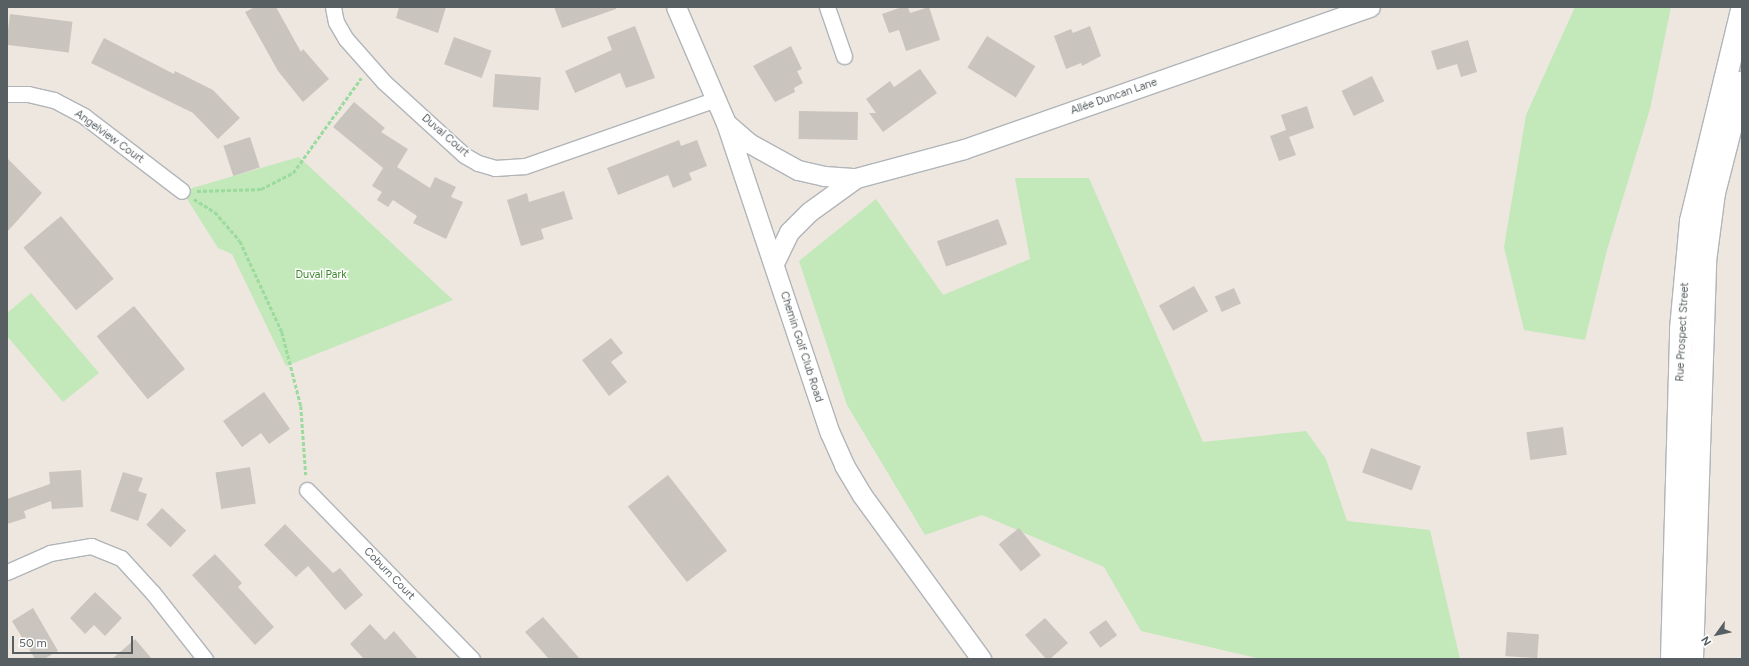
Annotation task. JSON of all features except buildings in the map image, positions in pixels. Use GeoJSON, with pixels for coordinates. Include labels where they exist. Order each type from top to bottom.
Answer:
{"type":"FeatureCollection","features":[{"type":"Feature","properties":{"kind":"main road","name":"Rue Prospect Street"},"geometry":{"type":"LineString","coordinates":[[1672,659],[1681,329],[1691,221],[1715,113],[1742,10]]}},
{"type":"Feature","properties":{"kind":"main road","name":"Rue Prospect Street"},"geometry":{"type":"LineString","coordinates":[[1692,659],[1705,261],[1714,193],[1742,83]]}},
{"type":"Feature","properties":{"kind":"street","name":"Duval Court"},"geometry":{"type":"LineString","coordinates":[[333,7],[336,22],[346,39],[369,66],[464,155],[478,163],[495,168],[525,166],[716,99]]}},
{"type":"Feature","properties":{"kind":"street","name":"Chemin Golf Club Road"},"geometry":{"type":"LineString","coordinates":[[676,7],[726,123],[830,433],[844,465],[862,495],[981,659]]}},
{"type":"Feature","properties":{"kind":"street"},"geometry":{"type":"LineString","coordinates":[[827,7],[844,56]]}},
{"type":"Feature","properties":{"kind":"street","name":"Allée Duncan Lane"},"geometry":{"type":"LineString","coordinates":[[856,178],[964,148],[1370,7]]}},
{"type":"Feature","properties":{"kind":"street","name":"Angelview Court"},"geometry":{"type":"LineString","coordinates":[[7,94],[28,94],[54,100],[84,116],[182,191]]}},
{"type":"Feature","properties":{"kind":"street"},"geometry":{"type":"LineString","coordinates":[[726,123],[749,143],[798,170],[824,176],[856,178]]}},
{"type":"Feature","properties":{"kind":"street"},"geometry":{"type":"LineString","coordinates":[[774,263],[790,232],[809,212],[856,178]]}},
{"type":"Feature","properties":{"kind":"street","name":"Coburn Court"},"geometry":{"type":"LineString","coordinates":[[307,490],[472,659]]}},
{"type":"Feature","properties":{"kind":"street"},"geometry":{"type":"LineString","coordinates":[[7,572],[50,553],[91,546],[121,558],[152,593],[205,659]]}},
{"type":"Feature","properties":{"kind":"path"},"geometry":{"type":"LineString","coordinates":[[182,191],[241,192],[261,189],[293,173],[369,66]]}},
{"type":"Feature","properties":{"kind":"path"},"geometry":{"type":"LineString","coordinates":[[182,191],[214,212],[240,241],[282,332],[301,406],[307,490]]}},
{"type":"Feature","properties":{"kind":"green space"},"geometry":{"type":"Polygon","coordinates":[[[1575,7],[1671,7],[1650,109],[1607,250],[1585,340],[1524,330],[1504,247],[1526,115],[1575,7]]]}},
{"type":"Feature","properties":{"kind":"green space","name":"Duval Park"},"geometry":{"type":"Polygon","coordinates":[[[299,157],[453,300],[286,366],[232,254],[218,248],[182,191],[299,157]]]}},
{"type":"Feature","properties":{"kind":"green space"},"geometry":{"type":"Polygon","coordinates":[[[1015,178],[1089,178],[1203,442],[1306,431],[1326,459],[1347,521],[1430,530],[1460,659],[1261,659],[1141,631],[1104,567],[982,515],[925,535],[847,405],[799,261],[876,199],[943,295],[1030,259],[1015,178]]]}},
{"type":"Feature","properties":{"kind":"green space"},"geometry":{"type":"Polygon","coordinates":[[[31,293],[99,373],[63,402],[7,336],[7,313],[31,293]]]}}]}
